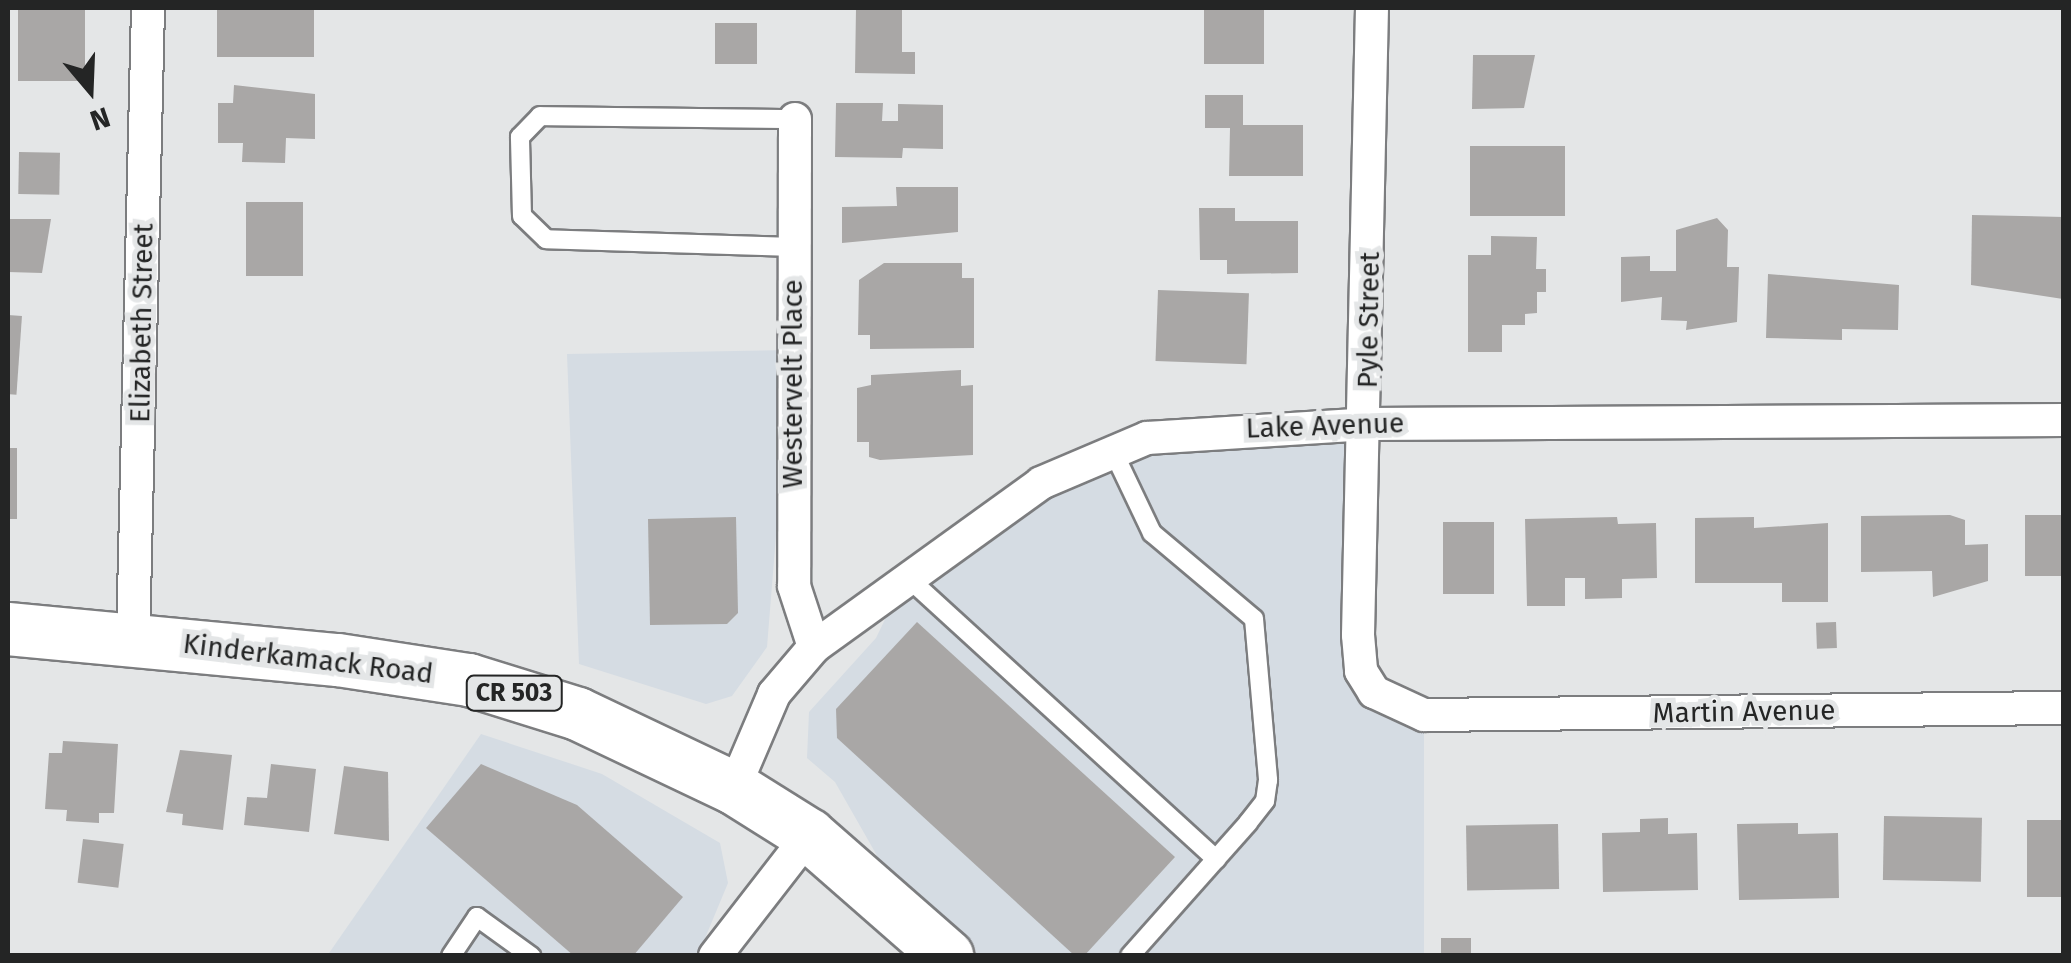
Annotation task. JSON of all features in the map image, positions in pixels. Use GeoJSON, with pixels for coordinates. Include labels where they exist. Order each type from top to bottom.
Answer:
{"type":"FeatureCollection","features":[{"type":"Feature","properties":{"kind":"main road","name":"Kinderkamack Road"},"geometry":{"type":"LineString","coordinates":[[8,629],[133,638],[469,680],[612,728],[734,788],[809,835],[947,956]]}},
{"type":"Feature","properties":{"kind":"street","name":"Elizabeth Street"},"geometry":{"type":"LineString","coordinates":[[133,638],[148,8]]}},
{"type":"Feature","properties":{"kind":"street","name":"Pyle Street"},"geometry":{"type":"LineString","coordinates":[[1372,8],[1361,672],[1374,692],[1424,715]]}},
{"type":"Feature","properties":{"kind":"street","name":"Westervelt Place"},"geometry":{"type":"LineString","coordinates":[[795,119],[794,586],[814,647]]}},
{"type":"Feature","properties":{"kind":"street","name":"Lake Avenue"},"geometry":{"type":"LineString","coordinates":[[734,788],[774,694],[814,647],[906,576],[1041,483],[1112,449],[1180,430],[1368,424],[2064,420]]}},
{"type":"Feature","properties":{"kind":"street","name":"Martin Avenue"},"geometry":{"type":"LineString","coordinates":[[1424,715],[2064,708]]}},
{"type":"Feature","properties":{"kind":"street"},"geometry":{"type":"LineString","coordinates":[[715,956],[809,835]]}},
{"type":"Feature","properties":{"kind":"lane"},"geometry":{"type":"LineString","coordinates":[[794,247],[546,239],[522,216],[520,138],[540,116],[795,119]]}},
{"type":"Feature","properties":{"kind":"lane"},"geometry":{"type":"LineString","coordinates":[[1112,449],[1152,533],[1254,619],[1265,801],[1130,956]]}},
{"type":"Feature","properties":{"kind":"lane"},"geometry":{"type":"LineString","coordinates":[[906,576],[1216,859]]}},
{"type":"Feature","properties":{"kind":"lane"},"geometry":{"type":"LineString","coordinates":[[451,956],[481,917],[531,956]]}},
{"type":"Feature","properties":{"kind":"shaded area"},"geometry":{"type":"Polygon","coordinates":[[[791,350],[767,647],[732,696],[706,704],[579,664],[567,354],[791,350]]]}},
{"type":"Feature","properties":{"kind":"shaded area"},"geometry":{"type":"Polygon","coordinates":[[[1368,424],[1361,671],[1424,715],[1424,955],[947,955],[916,924],[835,782],[807,758],[809,712],[876,638],[906,576],[1112,449],[1368,424]]]}},
{"type":"Feature","properties":{"kind":"shaded area"},"geometry":{"type":"Polygon","coordinates":[[[481,734],[602,774],[720,843],[728,883],[698,955],[327,956],[481,734]]]}},
{"type":"Feature","properties":{"kind":"building"},"geometry":{"type":"Polygon","coordinates":[[[18,8],[85,8],[85,81],[18,81],[18,8]]]}},
{"type":"Feature","properties":{"kind":"building"},"geometry":{"type":"Polygon","coordinates":[[[217,8],[314,8],[314,57],[217,57],[217,8]]]}},
{"type":"Feature","properties":{"kind":"building"},"geometry":{"type":"Polygon","coordinates":[[[856,8],[902,8],[902,52],[915,52],[915,74],[855,73],[856,8]]]}},
{"type":"Feature","properties":{"kind":"building"},"geometry":{"type":"Polygon","coordinates":[[[1204,8],[1264,8],[1264,64],[1204,64],[1204,8]]]}},
{"type":"Feature","properties":{"kind":"building"},"geometry":{"type":"Polygon","coordinates":[[[715,23],[757,23],[757,64],[715,64],[715,23]]]}},
{"type":"Feature","properties":{"kind":"building"},"geometry":{"type":"Polygon","coordinates":[[[1473,55],[1535,55],[1524,108],[1472,109],[1473,55]]]}},
{"type":"Feature","properties":{"kind":"building"},"geometry":{"type":"Polygon","coordinates":[[[234,85],[315,94],[315,139],[286,138],[285,163],[242,162],[243,143],[218,143],[218,103],[233,103],[234,85]]]}},
{"type":"Feature","properties":{"kind":"building"},"geometry":{"type":"Polygon","coordinates":[[[1205,95],[1243,95],[1243,125],[1303,125],[1303,176],[1229,176],[1230,128],[1205,128],[1205,95]]]}},
{"type":"Feature","properties":{"kind":"building"},"geometry":{"type":"Polygon","coordinates":[[[836,103],[883,103],[882,121],[898,121],[898,104],[943,105],[943,149],[903,148],[902,158],[835,157],[836,103]]]}},
{"type":"Feature","properties":{"kind":"building"},"geometry":{"type":"Polygon","coordinates":[[[1470,146],[1565,146],[1565,216],[1470,216],[1470,146]]]}},
{"type":"Feature","properties":{"kind":"building"},"geometry":{"type":"Polygon","coordinates":[[[19,152],[60,153],[59,195],[18,194],[19,152]]]}},
{"type":"Feature","properties":{"kind":"building"},"geometry":{"type":"Polygon","coordinates":[[[896,187],[958,187],[958,232],[842,243],[842,207],[897,206],[896,187]]]}},
{"type":"Feature","properties":{"kind":"building"},"geometry":{"type":"Polygon","coordinates":[[[246,202],[303,202],[303,276],[246,276],[246,202]]]}},
{"type":"Feature","properties":{"kind":"building"},"geometry":{"type":"Polygon","coordinates":[[[1199,208],[1235,208],[1235,221],[1298,221],[1298,273],[1227,274],[1227,260],[1200,260],[1199,208]]]}},
{"type":"Feature","properties":{"kind":"building"},"geometry":{"type":"Polygon","coordinates":[[[1972,215],[2064,217],[2063,299],[1971,285],[1972,215]]]}},
{"type":"Feature","properties":{"kind":"building"},"geometry":{"type":"Polygon","coordinates":[[[1717,218],[1728,230],[1727,267],[1739,267],[1737,322],[1686,330],[1687,321],[1661,320],[1662,297],[1621,302],[1621,257],[1650,256],[1650,271],[1676,271],[1676,230],[1717,218]]]}},
{"type":"Feature","properties":{"kind":"building"},"geometry":{"type":"Polygon","coordinates":[[[8,219],[51,219],[42,273],[8,272],[8,219]]]}},
{"type":"Feature","properties":{"kind":"building"},"geometry":{"type":"Polygon","coordinates":[[[1491,236],[1537,237],[1536,269],[1546,269],[1546,292],[1537,292],[1537,313],[1525,314],[1525,325],[1502,325],[1502,352],[1468,352],[1468,255],[1491,255],[1491,236]]]}},
{"type":"Feature","properties":{"kind":"building"},"geometry":{"type":"Polygon","coordinates":[[[884,263],[962,263],[962,278],[974,278],[974,348],[870,349],[870,335],[858,335],[859,280],[884,263]]]}},
{"type":"Feature","properties":{"kind":"building"},"geometry":{"type":"Polygon","coordinates":[[[1768,274],[1899,285],[1898,330],[1842,329],[1842,340],[1766,338],[1768,274]]]}},
{"type":"Feature","properties":{"kind":"building"},"geometry":{"type":"Polygon","coordinates":[[[1158,290],[1249,293],[1246,364],[1156,361],[1158,290]]]}},
{"type":"Feature","properties":{"kind":"building"},"geometry":{"type":"Polygon","coordinates":[[[8,315],[22,316],[16,395],[8,394],[8,315]]]}},
{"type":"Feature","properties":{"kind":"building"},"geometry":{"type":"Polygon","coordinates":[[[961,370],[961,386],[973,385],[973,455],[880,460],[869,457],[869,442],[857,442],[857,388],[871,385],[871,375],[961,370]]]}},
{"type":"Feature","properties":{"kind":"building"},"geometry":{"type":"Polygon","coordinates":[[[8,448],[17,448],[17,519],[8,519],[8,448]]]}},
{"type":"Feature","properties":{"kind":"building"},"geometry":{"type":"Polygon","coordinates":[[[1950,515],[1965,520],[1965,545],[1988,544],[1988,581],[1933,597],[1932,571],[1861,572],[1861,516],[1950,515]]]}},
{"type":"Feature","properties":{"kind":"building"},"geometry":{"type":"Polygon","coordinates":[[[2025,515],[2064,515],[2064,576],[2025,576],[2025,515]]]}},
{"type":"Feature","properties":{"kind":"building"},"geometry":{"type":"Polygon","coordinates":[[[736,517],[738,613],[727,624],[650,625],[648,519],[736,517]]]}},
{"type":"Feature","properties":{"kind":"building"},"geometry":{"type":"Polygon","coordinates":[[[1617,517],[1618,524],[1656,523],[1657,578],[1622,579],[1622,598],[1585,599],[1585,578],[1565,578],[1565,606],[1527,606],[1525,519],[1617,517]]]}},
{"type":"Feature","properties":{"kind":"building"},"geometry":{"type":"Polygon","coordinates":[[[1754,517],[1754,528],[1828,523],[1828,602],[1782,602],[1782,583],[1695,583],[1695,518],[1754,517]]]}},
{"type":"Feature","properties":{"kind":"building"},"geometry":{"type":"Polygon","coordinates":[[[1443,522],[1494,522],[1494,594],[1443,594],[1443,522]]]}},
{"type":"Feature","properties":{"kind":"building"},"geometry":{"type":"Polygon","coordinates":[[[917,622],[1175,857],[1084,956],[1075,956],[837,738],[836,709],[917,622]]]}},
{"type":"Feature","properties":{"kind":"building"},"geometry":{"type":"Polygon","coordinates":[[[1836,622],[1837,648],[1817,649],[1816,623],[1836,622]]]}},
{"type":"Feature","properties":{"kind":"building"},"geometry":{"type":"Polygon","coordinates":[[[63,741],[118,744],[114,813],[99,813],[99,823],[66,821],[67,810],[45,809],[49,753],[62,753],[63,741]]]}},
{"type":"Feature","properties":{"kind":"building"},"geometry":{"type":"Polygon","coordinates":[[[180,750],[232,755],[223,830],[182,825],[183,814],[166,812],[180,750]]]}},
{"type":"Feature","properties":{"kind":"building"},"geometry":{"type":"Polygon","coordinates":[[[271,764],[316,769],[309,832],[244,825],[247,797],[267,798],[271,764]]]}},
{"type":"Feature","properties":{"kind":"building"},"geometry":{"type":"Polygon","coordinates":[[[481,764],[577,805],[683,897],[633,956],[574,956],[426,828],[481,764]]]}},
{"type":"Feature","properties":{"kind":"building"},"geometry":{"type":"Polygon","coordinates":[[[344,766],[388,772],[389,841],[334,834],[344,766]]]}},
{"type":"Feature","properties":{"kind":"building"},"geometry":{"type":"Polygon","coordinates":[[[1884,816],[1982,818],[1981,882],[1883,880],[1884,816]]]}},
{"type":"Feature","properties":{"kind":"building"},"geometry":{"type":"Polygon","coordinates":[[[1668,818],[1668,834],[1697,833],[1698,890],[1603,892],[1602,833],[1640,832],[1640,819],[1668,818]]]}},
{"type":"Feature","properties":{"kind":"building"},"geometry":{"type":"Polygon","coordinates":[[[2027,820],[2064,820],[2064,897],[2027,897],[2027,820]]]}},
{"type":"Feature","properties":{"kind":"building"},"geometry":{"type":"Polygon","coordinates":[[[1798,823],[1798,834],[1838,833],[1839,898],[1739,900],[1737,824],[1798,823]]]}},
{"type":"Feature","properties":{"kind":"building"},"geometry":{"type":"Polygon","coordinates":[[[1558,824],[1559,889],[1467,891],[1466,826],[1558,824]]]}},
{"type":"Feature","properties":{"kind":"building"},"geometry":{"type":"Polygon","coordinates":[[[83,839],[124,844],[118,888],[78,883],[83,839]]]}},
{"type":"Feature","properties":{"kind":"building"},"geometry":{"type":"Polygon","coordinates":[[[1441,938],[1471,938],[1471,956],[1441,956],[1441,938]]]}}]}
